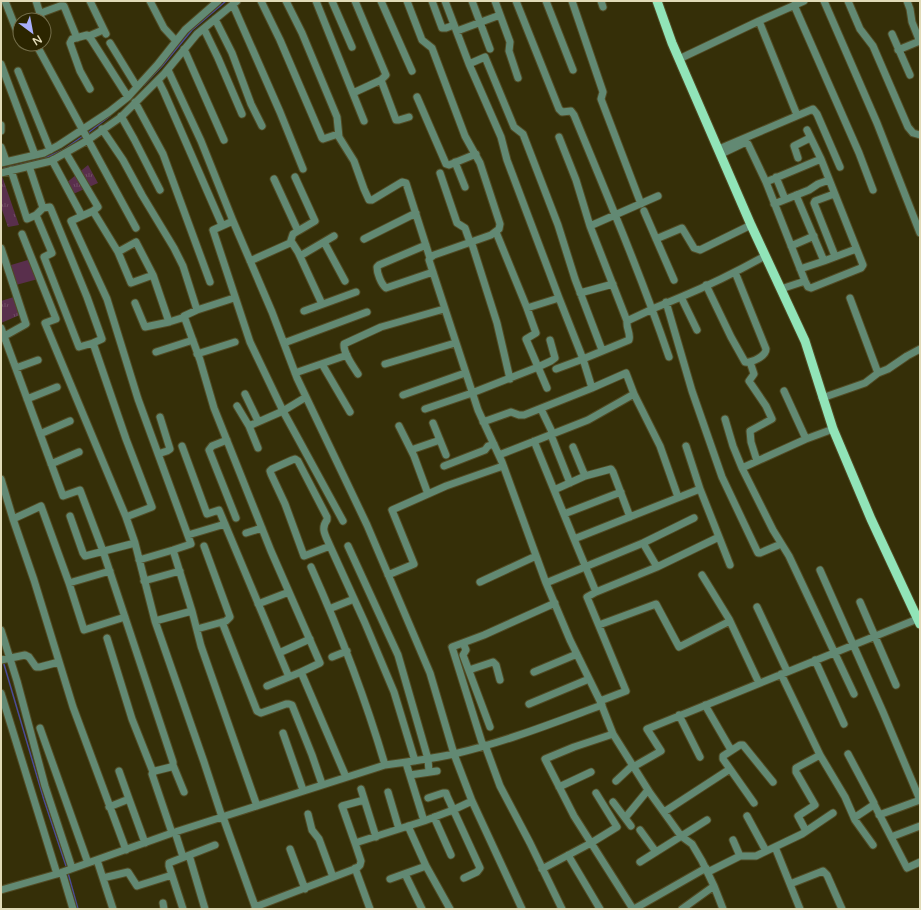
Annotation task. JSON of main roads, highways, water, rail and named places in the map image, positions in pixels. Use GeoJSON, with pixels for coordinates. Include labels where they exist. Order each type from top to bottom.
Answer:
{"type":"FeatureCollection","features":[{"type":"Feature","properties":{"kind":"main road"},"geometry":{"type":"LineString","coordinates":[[657,1],[679,59],[751,225],[805,341],[822,398],[871,519],[919,620]]}},
{"type":"Feature","properties":{"kind":"waterway"},"geometry":{"type":"LineString","coordinates":[[144,85],[192,30],[226,1]]}},
{"type":"Feature","properties":{"kind":"waterway"},"geometry":{"type":"LineString","coordinates":[[88,133],[110,116]]}},
{"type":"Feature","properties":{"kind":"waterway"},"geometry":{"type":"LineString","coordinates":[[1,169],[43,159],[63,150],[83,136]]}},
{"type":"Feature","properties":{"kind":"waterway"},"geometry":{"type":"LineString","coordinates":[[3,661],[44,800],[66,866]]}},
{"type":"Feature","properties":{"kind":"waterway"},"geometry":{"type":"LineString","coordinates":[[68,873],[78,909]]}}]}
